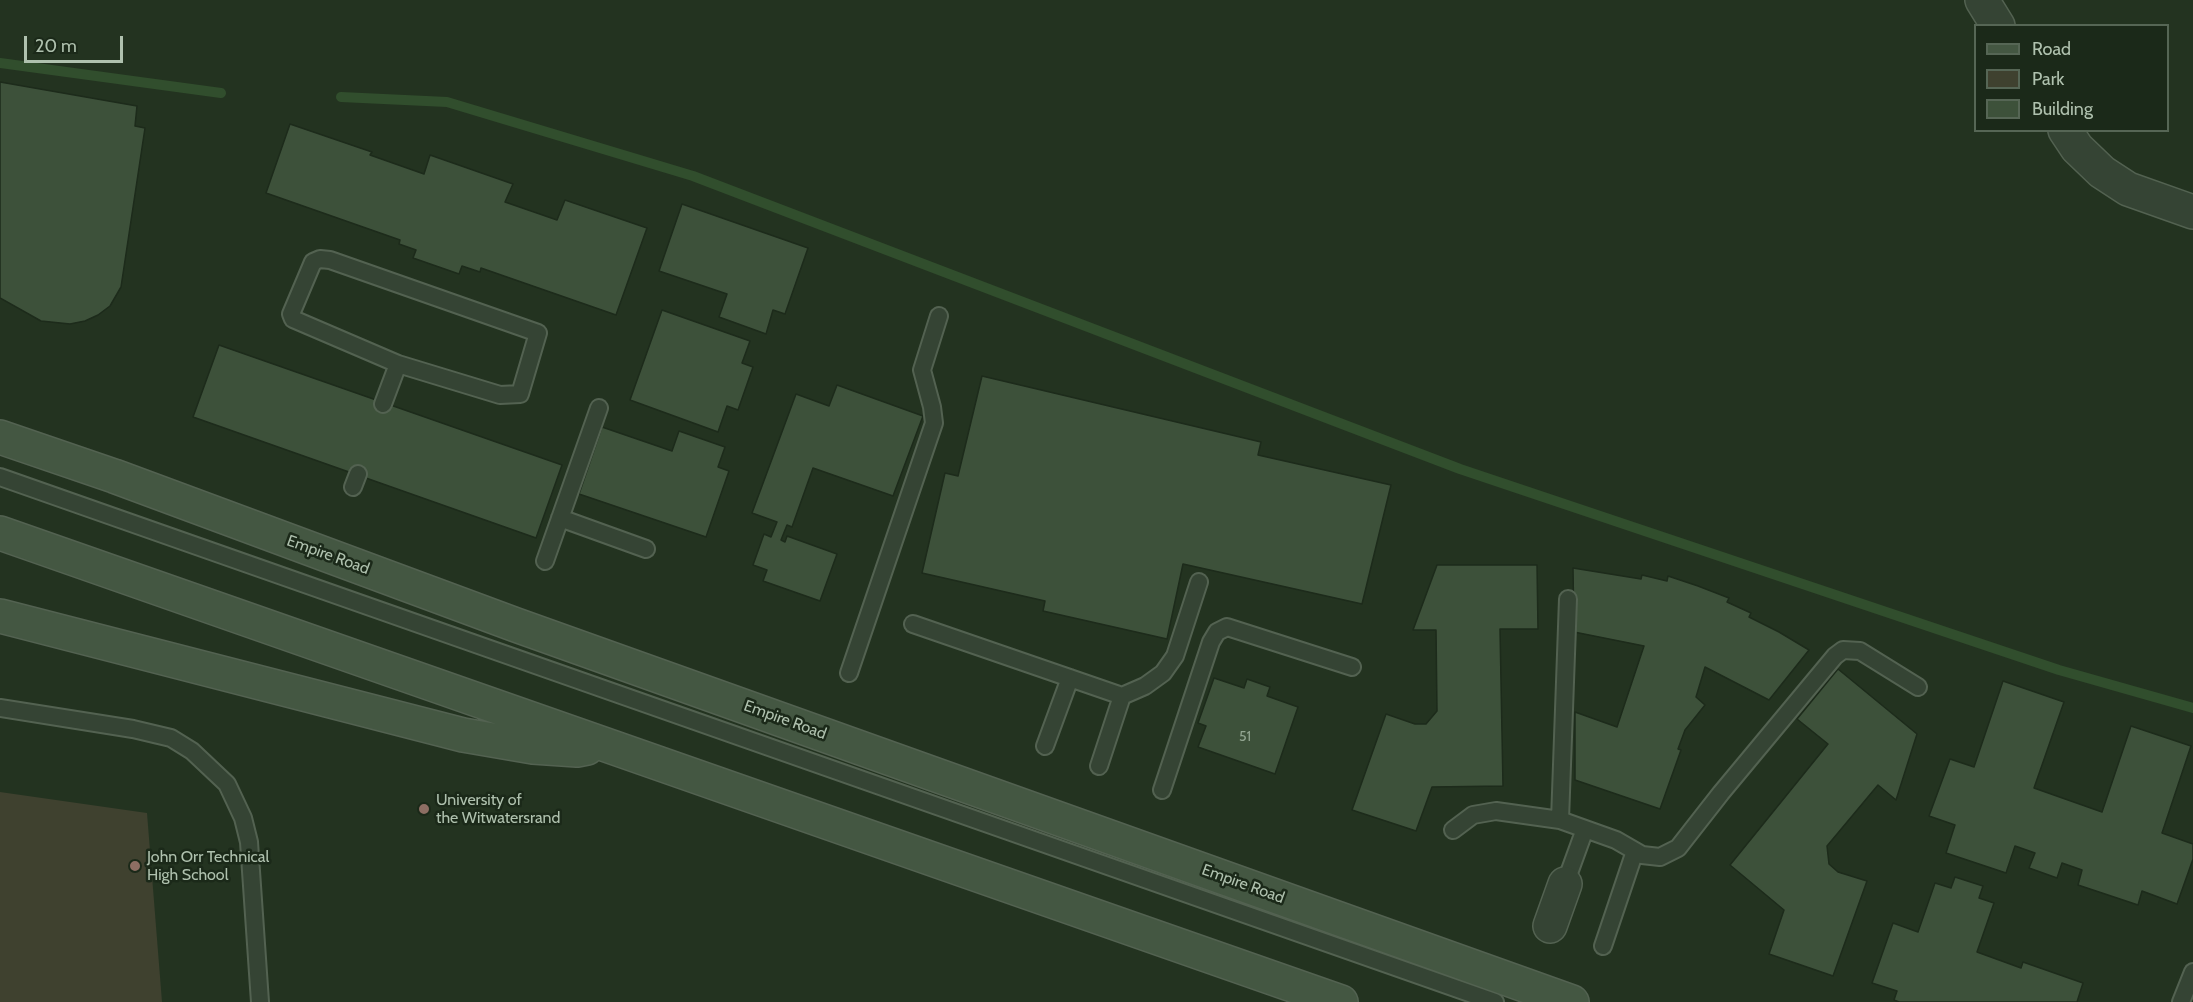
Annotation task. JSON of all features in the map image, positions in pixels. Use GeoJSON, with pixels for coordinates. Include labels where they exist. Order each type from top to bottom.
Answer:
{"type":"FeatureCollection","features":[{"type":"Feature","properties":{"kind":"main road","name":"Empire Road"},"geometry":{"type":"LineString","coordinates":[[0,436],[527,629],[1572,1002]]}},
{"type":"Feature","properties":{"kind":"main road"},"geometry":{"type":"LineString","coordinates":[[0,533],[1341,1002]]}},
{"type":"Feature","properties":{"kind":"main road"},"geometry":{"type":"LineString","coordinates":[[0,616],[463,735],[532,747],[577,750],[604,745]]}},
{"type":"Feature","properties":{"kind":"street"},"geometry":{"type":"LineString","coordinates":[[1982,0],[1997,24]]}},
{"type":"Feature","properties":{"kind":"street"},"geometry":{"type":"LineString","coordinates":[[2066,132],[2077,148],[2102,172],[2128,189],[2193,212]]}},
{"type":"Feature","properties":{"kind":"street"},"geometry":{"type":"LineString","coordinates":[[1550,926],[1565,884]]}},
{"type":"Feature","properties":{"kind":"lane"},"geometry":{"type":"LineString","coordinates":[[320,259],[330,260],[538,333],[520,394],[500,395],[398,364],[293,319],[291,314],[313,262],[320,259]]}},
{"type":"Feature","properties":{"kind":"lane"},"geometry":{"type":"LineString","coordinates":[[849,673],[934,423],[922,370],[939,316]]}},
{"type":"Feature","properties":{"kind":"lane"},"geometry":{"type":"LineString","coordinates":[[383,404],[398,364]]}},
{"type":"Feature","properties":{"kind":"lane"},"geometry":{"type":"LineString","coordinates":[[545,561],[599,408]]}},
{"type":"Feature","properties":{"kind":"lane"},"geometry":{"type":"LineString","coordinates":[[0,477],[1495,1002]]}},
{"type":"Feature","properties":{"kind":"lane"},"geometry":{"type":"LineString","coordinates":[[560,518],[646,549]]}},
{"type":"Feature","properties":{"kind":"lane"},"geometry":{"type":"LineString","coordinates":[[913,624],[1122,696],[1163,674],[1175,656],[1199,582]]}},
{"type":"Feature","properties":{"kind":"lane"},"geometry":{"type":"LineString","coordinates":[[1560,820],[1568,599]]}},
{"type":"Feature","properties":{"kind":"lane"},"geometry":{"type":"LineString","coordinates":[[1162,790],[1211,642],[1217,632],[1227,627],[1352,668]]}},
{"type":"Feature","properties":{"kind":"lane"},"geometry":{"type":"LineString","coordinates":[[1454,830],[1473,815],[1496,811],[1560,820],[1616,840],[1642,855],[1660,857],[1678,848],[1804,693],[1835,656],[1843,650],[1860,651],[1918,687]]}},
{"type":"Feature","properties":{"kind":"lane"},"geometry":{"type":"LineString","coordinates":[[1045,746],[1070,678]]}},
{"type":"Feature","properties":{"kind":"lane"},"geometry":{"type":"LineString","coordinates":[[1099,766],[1122,696]]}},
{"type":"Feature","properties":{"kind":"lane"},"geometry":{"type":"LineString","coordinates":[[0,708],[133,729],[171,738],[192,752],[223,779],[236,800],[249,842],[260,1002]]}},
{"type":"Feature","properties":{"kind":"lane"},"geometry":{"type":"LineString","coordinates":[[1565,884],[1585,829]]}},
{"type":"Feature","properties":{"kind":"lane"},"geometry":{"type":"LineString","coordinates":[[1603,946],[1635,850]]}},
{"type":"Feature","properties":{"kind":"lane"},"geometry":{"type":"LineString","coordinates":[[2181,1002],[2193,972]]}},
{"type":"Feature","properties":{"kind":"green space"},"geometry":{"type":"Polygon","coordinates":[[[0,792],[147,813],[162,1002],[0,1002],[0,792]]]}},
{"type":"Feature","properties":{"kind":"building"},"geometry":{"type":"Polygon","coordinates":[[[0,82],[137,106],[135,126],[145,128],[121,287],[110,306],[85,321],[70,324],[41,321],[0,298],[0,82]]]}},
{"type":"Feature","properties":{"kind":"building"},"geometry":{"type":"Polygon","coordinates":[[[290,124],[372,152],[370,155],[424,174],[430,155],[513,184],[505,202],[557,220],[565,200],[647,228],[616,315],[481,268],[480,272],[462,266],[459,274],[413,258],[416,250],[399,244],[400,240],[266,193],[290,124]]]}},
{"type":"Feature","properties":{"kind":"building"},"geometry":{"type":"Polygon","coordinates":[[[682,204],[808,248],[785,314],[773,310],[766,334],[719,317],[727,294],[659,271],[682,204]]]}},
{"type":"Feature","properties":{"kind":"building"},"geometry":{"type":"Polygon","coordinates":[[[662,310],[750,341],[742,363],[753,367],[738,410],[727,406],[718,432],[630,400],[662,310]]]}},
{"type":"Feature","properties":{"kind":"building"},"geometry":{"type":"Polygon","coordinates":[[[219,345],[562,465],[536,538],[193,417],[219,345]]]}},
{"type":"Feature","properties":{"kind":"building"},"geometry":{"type":"Polygon","coordinates":[[[982,376],[1261,442],[1258,455],[1391,485],[1362,604],[1183,564],[1167,639],[1043,611],[1045,601],[922,573],[945,473],[958,476],[982,376]]]}},
{"type":"Feature","properties":{"kind":"building"},"geometry":{"type":"Polygon","coordinates":[[[837,385],[923,416],[893,496],[813,468],[792,527],[787,525],[781,540],[785,542],[787,536],[837,554],[820,601],[763,581],[767,570],[753,565],[764,534],[771,537],[777,522],[752,513],[796,394],[829,406],[837,385]]]}},
{"type":"Feature","properties":{"kind":"building"},"geometry":{"type":"Polygon","coordinates":[[[602,427],[672,451],[679,431],[725,447],[718,467],[729,471],[706,537],[579,494],[602,427]]]}},
{"type":"Feature","properties":{"kind":"building"},"geometry":{"type":"Polygon","coordinates":[[[1437,565],[1537,565],[1538,629],[1500,629],[1503,786],[1432,787],[1416,831],[1352,810],[1386,714],[1415,724],[1426,724],[1437,711],[1436,630],[1413,630],[1437,565]]]}},
{"type":"Feature","properties":{"kind":"building"},"geometry":{"type":"Polygon","coordinates":[[[1573,568],[1641,579],[1642,575],[1667,581],[1668,576],[1698,586],[1729,598],[1727,602],[1751,613],[1749,617],[1809,650],[1769,700],[1705,667],[1696,697],[1705,705],[1685,730],[1678,749],[1681,750],[1660,809],[1575,780],[1575,712],[1617,727],[1644,646],[1574,632],[1573,568]]]}},
{"type":"Feature","properties":{"kind":"building"},"geometry":{"type":"Polygon","coordinates":[[[1838,669],[1917,734],[1896,800],[1878,785],[1827,846],[1829,864],[1838,872],[1867,881],[1833,976],[1769,954],[1784,910],[1730,865],[1828,744],[1797,719],[1838,669]]]}},
{"type":"Feature","properties":{"kind":"building"},"geometry":{"type":"Polygon","coordinates":[[[1214,678],[1244,688],[1247,679],[1270,687],[1267,696],[1298,707],[1275,774],[1198,747],[1206,726],[1198,723],[1214,678]]]}},
{"type":"Feature","properties":{"kind":"building"},"geometry":{"type":"Polygon","coordinates":[[[2003,681],[2064,702],[2034,788],[2102,812],[2131,726],[2191,746],[2162,833],[2193,844],[2193,859],[2177,904],[2142,891],[2138,905],[2078,885],[2082,870],[2062,863],[2057,878],[2029,868],[2035,853],[2015,846],[2006,873],[1946,853],[1955,825],[1929,816],[1950,759],[1974,767],[2003,681]]]}},
{"type":"Feature","properties":{"kind":"building"},"geometry":{"type":"Polygon","coordinates":[[[1955,877],[1983,886],[1979,898],[1994,903],[1977,952],[2021,968],[2023,962],[2083,983],[2077,1002],[1899,1002],[1894,1000],[1897,991],[1872,983],[1893,923],[1918,932],[1935,883],[1951,888],[1955,877]]]}},
{"type":"Feature","properties":{"kind":"waterway"},"geometry":{"type":"LineString","coordinates":[[0,63],[221,93]]}},
{"type":"Feature","properties":{"kind":"waterway"},"geometry":{"type":"LineString","coordinates":[[341,97],[447,102],[693,176],[1460,469],[2059,670],[2193,708]]}},
{"type":"Feature","properties":{"kind":"place","name":"University of the Witwatersrand"},"geometry":{"type":"Point","coordinates":[424,809]}},
{"type":"Feature","properties":{"kind":"place","name":"John Orr Technical High School"},"geometry":{"type":"Point","coordinates":[135,866]}}]}
